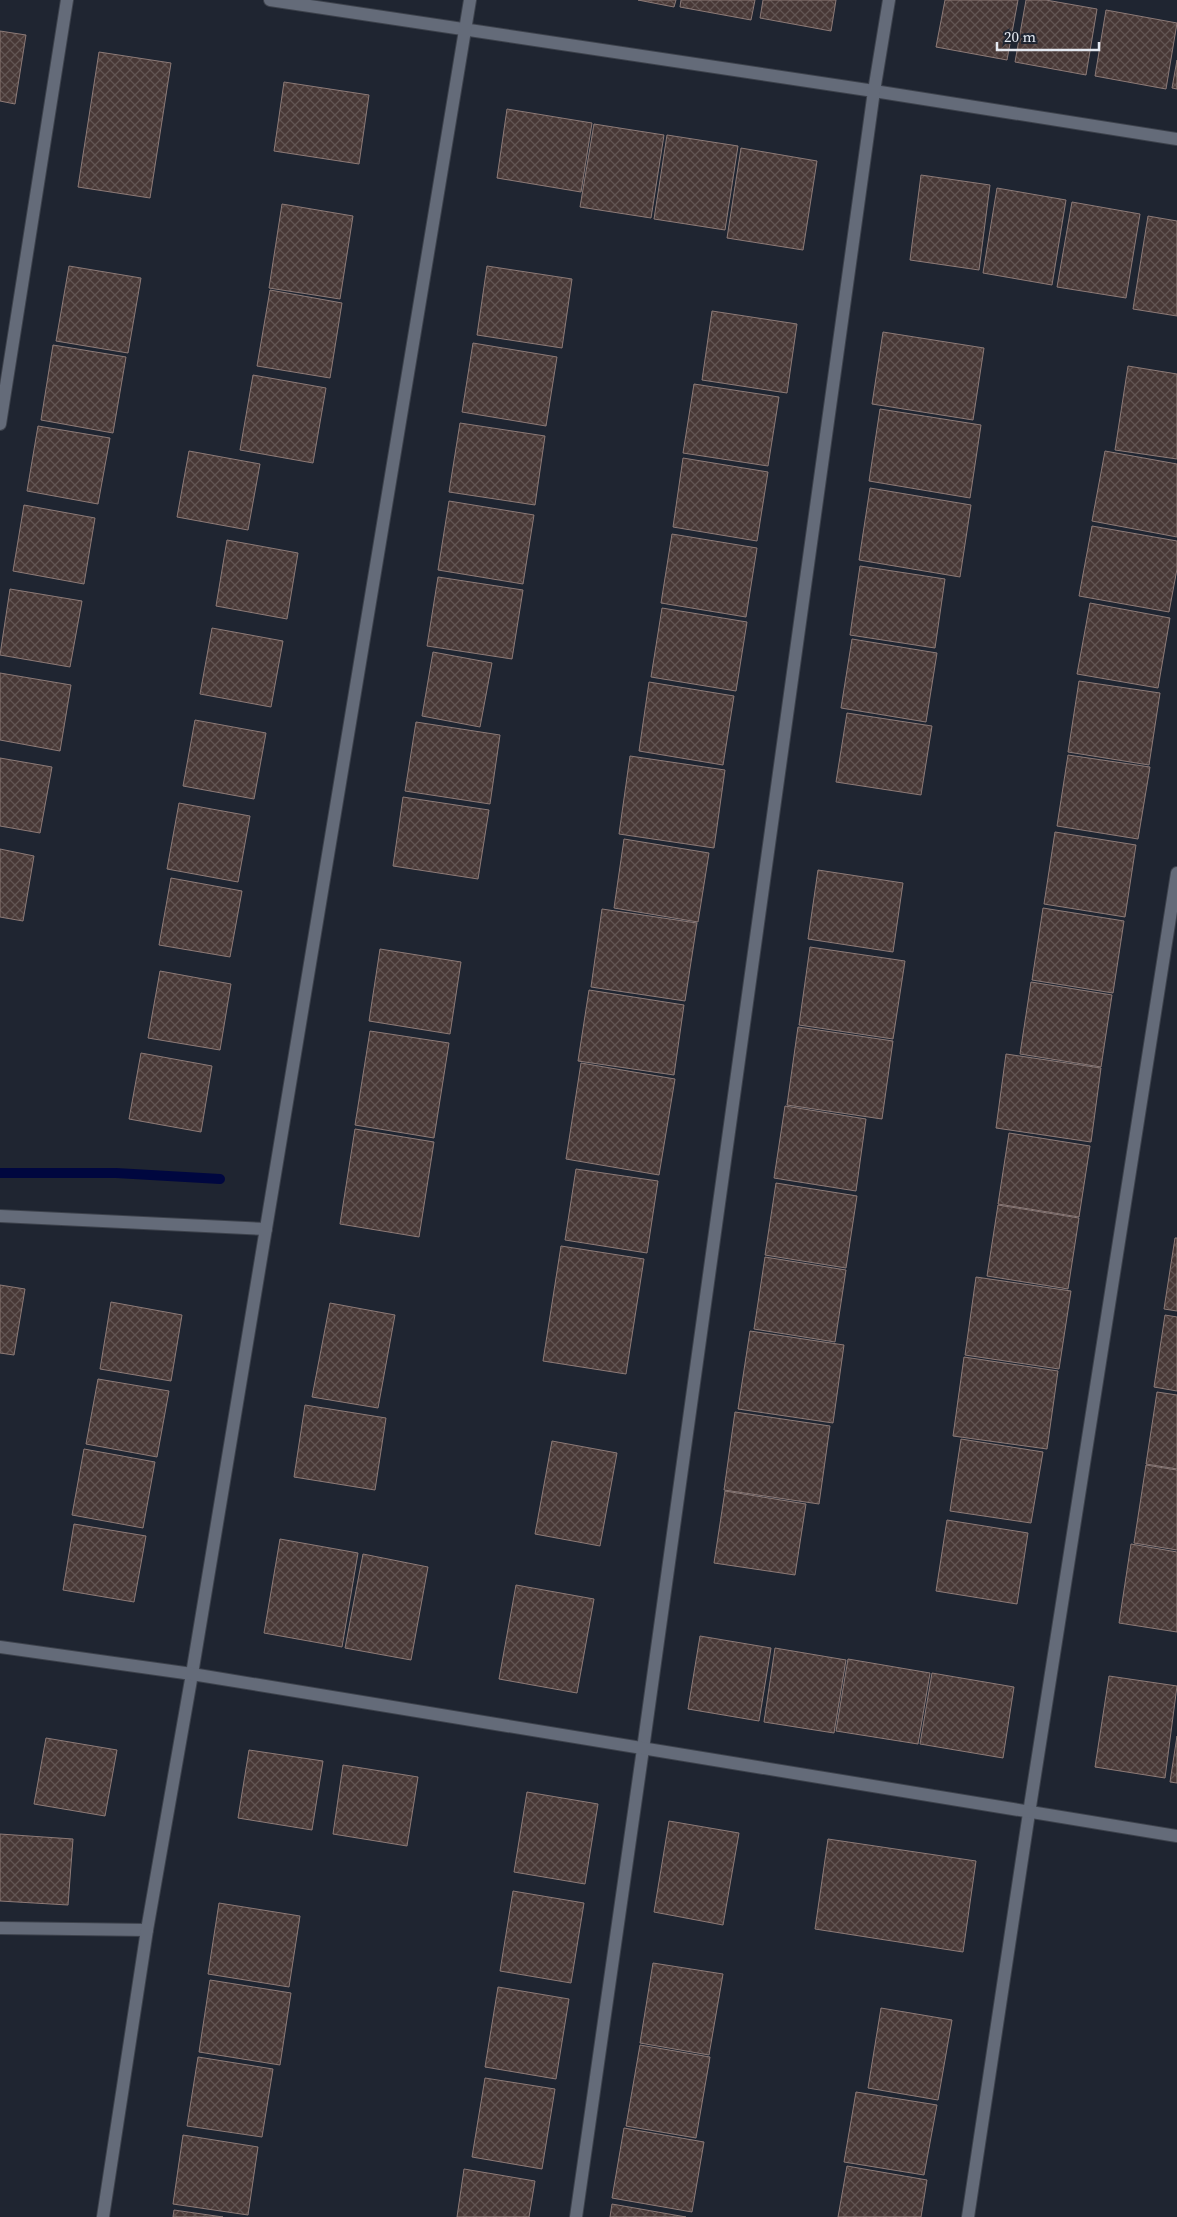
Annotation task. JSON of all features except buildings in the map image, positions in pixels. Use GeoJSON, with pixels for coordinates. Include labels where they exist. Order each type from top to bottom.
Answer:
{"type":"FeatureCollection","features":[{"type":"Feature","properties":{"kind":"street"},"geometry":{"type":"LineString","coordinates":[[0,424],[66,0]]}},
{"type":"Feature","properties":{"kind":"street"},"geometry":{"type":"LineString","coordinates":[[270,0],[464,31],[874,91],[1177,139]]}},
{"type":"Feature","properties":{"kind":"street"},"geometry":{"type":"LineString","coordinates":[[103,2217],[147,1930],[192,1674],[470,0]]}},
{"type":"Feature","properties":{"kind":"street"},"geometry":{"type":"LineString","coordinates":[[576,2217],[643,1750],[874,91],[889,0]]}},
{"type":"Feature","properties":{"kind":"street"},"geometry":{"type":"LineString","coordinates":[[968,2217],[1029,1813],[1177,873]]}},
{"type":"Feature","properties":{"kind":"street"},"geometry":{"type":"LineString","coordinates":[[0,1216],[266,1229]]}},
{"type":"Feature","properties":{"kind":"street"},"geometry":{"type":"LineString","coordinates":[[0,1647],[192,1674],[643,1750],[1177,1836]]}},
{"type":"Feature","properties":{"kind":"street"},"geometry":{"type":"LineString","coordinates":[[0,1928],[147,1930]]}},
{"type":"Feature","properties":{"kind":"waterway"},"geometry":{"type":"LineString","coordinates":[[0,1173],[116,1173],[220,1179]]}}]}
